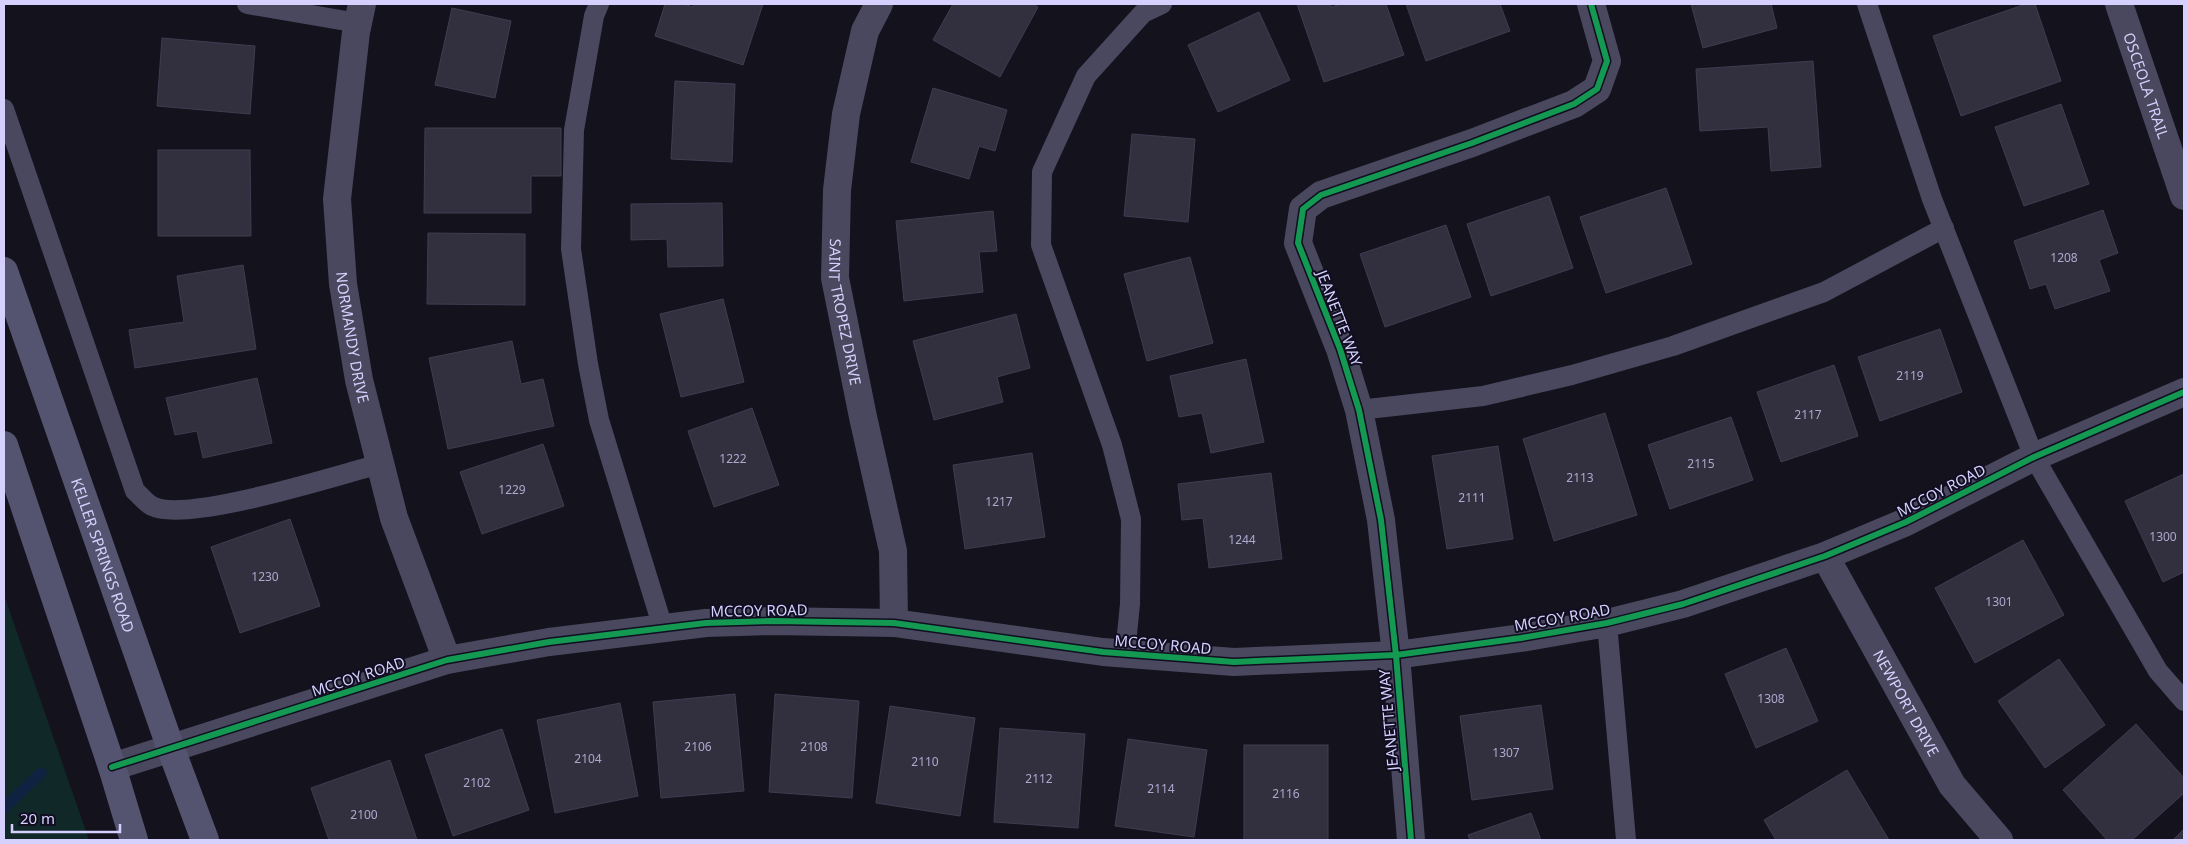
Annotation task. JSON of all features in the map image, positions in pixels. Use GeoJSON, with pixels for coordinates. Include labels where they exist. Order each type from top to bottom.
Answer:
{"type":"FeatureCollection","features":[{"type":"Feature","properties":{"kind":"main road","name":"KELLER SPRINGS ROAD"},"geometry":{"type":"LineString","coordinates":[[4,271],[171,749],[205,840]]}},
{"type":"Feature","properties":{"kind":"main road"},"geometry":{"type":"LineString","coordinates":[[4,445],[112,767],[134,840]]}},
{"type":"Feature","properties":{"kind":"street","name":"SAINT TROPEZ DRIVE"},"geometry":{"type":"LineString","coordinates":[[878,4],[865,31],[846,114],[837,190],[835,278],[893,551],[894,623]]}},
{"type":"Feature","properties":{"kind":"street","name":"JEANETTE WAY"},"geometry":{"type":"LineString","coordinates":[[1411,840],[1396,655],[1381,520],[1359,410],[1340,349],[1298,243],[1303,209],[1321,195],[1472,143],[1564,108],[1574,104],[1597,89],[1606,61],[1592,4]]}},
{"type":"Feature","properties":{"kind":"street","name":"OSCEOLA TRAIL"},"geometry":{"type":"LineString","coordinates":[[2119,4],[2184,196]]}},
{"type":"Feature","properties":{"kind":"street","name":"NORMANDY DRIVE"},"geometry":{"type":"LineString","coordinates":[[360,13],[337,199],[343,284],[359,380],[394,518],[447,660]]}},
{"type":"Feature","properties":{"kind":"street","name":"MCCOY ROAD"},"geometry":{"type":"LineString","coordinates":[[112,767],[447,660],[549,642],[706,623],[773,621],[894,623],[1124,654],[1234,662],[1396,655],[1521,638],[1607,623],[1683,604],[1825,556],[1906,522],[2034,457],[2184,392]]}},
{"type":"Feature","properties":{"kind":"street","name":"NEWPORT DRIVE"},"geometry":{"type":"LineString","coordinates":[[1825,556],[1952,784],[1999,840]]}},
{"type":"Feature","properties":{"kind":"lane"},"geometry":{"type":"LineString","coordinates":[[247,4],[360,13]]}},
{"type":"Feature","properties":{"kind":"lane"},"geometry":{"type":"LineString","coordinates":[[598,4],[594,16],[574,130],[571,249],[588,364],[599,420],[663,628]]}},
{"type":"Feature","properties":{"kind":"lane"},"geometry":{"type":"LineString","coordinates":[[1124,654],[1130,604],[1131,519],[1112,445],[1041,245],[1042,172],[1086,76],[1143,13],[1162,4]]}},
{"type":"Feature","properties":{"kind":"lane"},"geometry":{"type":"LineString","coordinates":[[1866,4],[1932,199],[2034,457],[2158,671],[2184,701]]}},
{"type":"Feature","properties":{"kind":"lane"},"geometry":{"type":"LineString","coordinates":[[4,109],[135,491],[153,506],[181,511],[218,507],[380,464]]}},
{"type":"Feature","properties":{"kind":"lane"},"geometry":{"type":"LineString","coordinates":[[1359,410],[1483,396],[1572,375],[1673,346],[1824,292],[1944,228]]}},
{"type":"Feature","properties":{"kind":"lane"},"geometry":{"type":"LineString","coordinates":[[1607,623],[1626,840]]}},
{"type":"Feature","properties":{"kind":"green space"},"geometry":{"type":"Polygon","coordinates":[[[4,595],[89,840],[4,840],[4,595]]]}},
{"type":"Feature","properties":{"kind":"building"},"geometry":{"type":"Polygon","coordinates":[[[665,4],[683,4],[693,7],[694,4],[763,4],[743,65],[655,36],[665,4]]]}},
{"type":"Feature","properties":{"kind":"building"},"geometry":{"type":"Polygon","coordinates":[[[953,4],[1032,4],[1038,7],[1000,77],[933,40],[953,4]]]}},
{"type":"Feature","properties":{"kind":"building"},"geometry":{"type":"Polygon","coordinates":[[[1297,4],[1330,4],[1331,7],[1342,4],[1386,4],[1404,55],[1324,82],[1297,4]]]}},
{"type":"Feature","properties":{"kind":"building"},"geometry":{"type":"Polygon","coordinates":[[[1406,4],[1500,4],[1510,31],[1426,61],[1406,4]]]}},
{"type":"Feature","properties":{"kind":"building"},"geometry":{"type":"Polygon","coordinates":[[[1691,4],[1771,4],[1777,28],[1703,48],[1691,4]]]}},
{"type":"Feature","properties":{"kind":"building"},"geometry":{"type":"Polygon","coordinates":[[[2026,4],[2035,4],[2061,81],[1961,116],[1933,36],[2026,4]]]}},
{"type":"Feature","properties":{"kind":"building"},"geometry":{"type":"Polygon","coordinates":[[[452,8],[511,21],[495,98],[435,85],[452,8]]]}},
{"type":"Feature","properties":{"kind":"building"},"geometry":{"type":"Polygon","coordinates":[[[1259,12],[1290,80],[1218,112],[1188,45],[1259,12]]]}},
{"type":"Feature","properties":{"kind":"building"},"geometry":{"type":"Polygon","coordinates":[[[162,38],[255,46],[250,114],[157,106],[162,38]]]}},
{"type":"Feature","properties":{"kind":"building"},"geometry":{"type":"Polygon","coordinates":[[[1813,61],[1821,167],[1771,171],[1768,127],[1700,131],[1696,69],[1813,61]]]}},
{"type":"Feature","properties":{"kind":"building"},"geometry":{"type":"Polygon","coordinates":[[[675,81],[735,84],[732,162],[671,159],[675,81]]]}},
{"type":"Feature","properties":{"kind":"building"},"geometry":{"type":"Polygon","coordinates":[[[933,88],[1007,110],[995,151],[979,146],[969,179],[911,162],[933,88]]]}},
{"type":"Feature","properties":{"kind":"building"},"geometry":{"type":"Polygon","coordinates":[[[2061,104],[2089,184],[2024,206],[1995,127],[2061,104]]]}},
{"type":"Feature","properties":{"kind":"building"},"geometry":{"type":"Polygon","coordinates":[[[425,128],[561,128],[561,176],[531,176],[531,213],[424,213],[425,128]]]}},
{"type":"Feature","properties":{"kind":"building"},"geometry":{"type":"Polygon","coordinates":[[[1132,134],[1195,139],[1188,222],[1124,216],[1132,134]]]}},
{"type":"Feature","properties":{"kind":"building"},"geometry":{"type":"Polygon","coordinates":[[[158,150],[250,150],[251,236],[158,236],[158,150]]]}},
{"type":"Feature","properties":{"kind":"building"},"geometry":{"type":"Polygon","coordinates":[[[1666,188],[1692,264],[1606,293],[1580,217],[1666,188]]]}},
{"type":"Feature","properties":{"kind":"building"},"geometry":{"type":"Polygon","coordinates":[[[1549,196],[1573,268],[1491,296],[1467,224],[1549,196]]]}},
{"type":"Feature","properties":{"kind":"building"},"geometry":{"type":"Polygon","coordinates":[[[722,203],[723,266],[668,267],[667,239],[631,240],[631,204],[722,203]]]}},
{"type":"Feature","properties":{"kind":"building"},"geometry":{"type":"Polygon","coordinates":[[[2103,210],[2118,253],[2099,260],[2110,291],[2055,309],[2046,284],[2030,289],[2014,241],[2103,210]]]}},
{"type":"Feature","properties":{"kind":"building"},"geometry":{"type":"Polygon","coordinates":[[[993,211],[997,251],[979,252],[983,292],[904,301],[896,221],[993,211]]]}},
{"type":"Feature","properties":{"kind":"building"},"geometry":{"type":"Polygon","coordinates":[[[1446,225],[1471,297],[1385,327],[1360,254],[1446,225]]]}},
{"type":"Feature","properties":{"kind":"building"},"geometry":{"type":"Polygon","coordinates":[[[428,233],[525,234],[525,305],[427,304],[428,233]]]}},
{"type":"Feature","properties":{"kind":"building"},"geometry":{"type":"Polygon","coordinates":[[[1190,257],[1213,343],[1147,361],[1124,274],[1190,257]]]}},
{"type":"Feature","properties":{"kind":"building"},"geometry":{"type":"Polygon","coordinates":[[[243,265],[256,349],[135,368],[129,330],[184,322],[177,276],[243,265]]]}},
{"type":"Feature","properties":{"kind":"building"},"geometry":{"type":"Polygon","coordinates":[[[723,299],[744,382],[681,397],[660,314],[723,299]]]}},
{"type":"Feature","properties":{"kind":"building"},"geometry":{"type":"Polygon","coordinates":[[[1016,314],[1030,368],[997,377],[1003,402],[934,420],[913,341],[1016,314]]]}},
{"type":"Feature","properties":{"kind":"building"},"geometry":{"type":"Polygon","coordinates":[[[1940,329],[1962,392],[1880,421],[1858,357],[1940,329]]]}},
{"type":"Feature","properties":{"kind":"building"},"geometry":{"type":"Polygon","coordinates":[[[512,341],[521,384],[543,379],[554,426],[448,449],[429,358],[512,341]]]}},
{"type":"Feature","properties":{"kind":"building"},"geometry":{"type":"Polygon","coordinates":[[[1246,359],[1264,442],[1211,453],[1202,413],[1179,417],[1170,376],[1246,359]]]}},
{"type":"Feature","properties":{"kind":"building"},"geometry":{"type":"Polygon","coordinates":[[[1834,365],[1858,436],[1781,462],[1757,392],[1834,365]]]}},
{"type":"Feature","properties":{"kind":"building"},"geometry":{"type":"Polygon","coordinates":[[[257,378],[272,443],[203,458],[197,431],[175,435],[166,398],[257,378]]]}},
{"type":"Feature","properties":{"kind":"building"},"geometry":{"type":"Polygon","coordinates":[[[752,408],[779,485],[714,507],[688,431],[752,408]]]}},
{"type":"Feature","properties":{"kind":"building"},"geometry":{"type":"Polygon","coordinates":[[[1605,413],[1637,515],[1554,541],[1523,439],[1605,413]]]}},
{"type":"Feature","properties":{"kind":"building"},"geometry":{"type":"Polygon","coordinates":[[[1731,417],[1753,480],[1670,509],[1648,445],[1731,417]]]}},
{"type":"Feature","properties":{"kind":"building"},"geometry":{"type":"Polygon","coordinates":[[[543,444],[564,506],[482,534],[460,472],[543,444]]]}},
{"type":"Feature","properties":{"kind":"building"},"geometry":{"type":"Polygon","coordinates":[[[1498,446],[1513,539],[1447,549],[1432,456],[1498,446]]]}},
{"type":"Feature","properties":{"kind":"building"},"geometry":{"type":"Polygon","coordinates":[[[1032,453],[1045,537],[965,549],[953,465],[1032,453]]]}},
{"type":"Feature","properties":{"kind":"building"},"geometry":{"type":"Polygon","coordinates":[[[1271,473],[1282,559],[1209,568],[1203,518],[1182,520],[1178,484],[1271,473]]]}},
{"type":"Feature","properties":{"kind":"building"},"geometry":{"type":"Polygon","coordinates":[[[2184,474],[2184,572],[2163,582],[2125,501],[2184,474]]]}},
{"type":"Feature","properties":{"kind":"building"},"geometry":{"type":"Polygon","coordinates":[[[290,519],[320,606],[240,633],[211,547],[290,519]]]}},
{"type":"Feature","properties":{"kind":"building"},"geometry":{"type":"Polygon","coordinates":[[[2023,540],[2064,615],[1975,663],[1935,588],[2023,540]]]}},
{"type":"Feature","properties":{"kind":"building"},"geometry":{"type":"Polygon","coordinates":[[[1786,648],[1818,721],[1756,748],[1725,674],[1786,648]]]}},
{"type":"Feature","properties":{"kind":"building"},"geometry":{"type":"Polygon","coordinates":[[[2059,659],[2105,725],[2045,768],[1998,701],[2059,659]]]}},
{"type":"Feature","properties":{"kind":"building"},"geometry":{"type":"Polygon","coordinates":[[[735,694],[744,791],[661,798],[653,702],[735,694]]]}},
{"type":"Feature","properties":{"kind":"building"},"geometry":{"type":"Polygon","coordinates":[[[775,694],[859,701],[852,798],[769,792],[775,694]]]}},
{"type":"Feature","properties":{"kind":"building"},"geometry":{"type":"Polygon","coordinates":[[[620,703],[638,796],[555,813],[537,720],[620,703]]]}},
{"type":"Feature","properties":{"kind":"building"},"geometry":{"type":"Polygon","coordinates":[[[1541,705],[1553,789],[1472,800],[1460,716],[1541,705]]]}},
{"type":"Feature","properties":{"kind":"building"},"geometry":{"type":"Polygon","coordinates":[[[890,706],[975,718],[960,816],[876,803],[890,706]]]}},
{"type":"Feature","properties":{"kind":"building"},"geometry":{"type":"Polygon","coordinates":[[[2136,724],[2184,778],[2184,793],[2132,840],[2107,840],[2063,790],[2136,724]]]}},
{"type":"Feature","properties":{"kind":"building"},"geometry":{"type":"Polygon","coordinates":[[[1000,728],[1085,734],[1078,828],[994,822],[1000,728]]]}},
{"type":"Feature","properties":{"kind":"building"},"geometry":{"type":"Polygon","coordinates":[[[502,729],[529,810],[453,836],[425,755],[502,729]]]}},
{"type":"Feature","properties":{"kind":"building"},"geometry":{"type":"Polygon","coordinates":[[[1128,739],[1207,750],[1194,837],[1115,826],[1128,739]]]}},
{"type":"Feature","properties":{"kind":"building"},"geometry":{"type":"Polygon","coordinates":[[[1244,745],[1328,745],[1328,840],[1244,840],[1244,745]]]}},
{"type":"Feature","properties":{"kind":"building"},"geometry":{"type":"Polygon","coordinates":[[[390,760],[417,840],[329,840],[311,788],[390,760]]]}},
{"type":"Feature","properties":{"kind":"building"},"geometry":{"type":"Polygon","coordinates":[[[1847,770],[1889,840],[1776,840],[1764,820],[1847,770]]]}},
{"type":"Feature","properties":{"kind":"building"},"geometry":{"type":"Polygon","coordinates":[[[1531,813],[1541,840],[1470,840],[1468,835],[1531,813]]]}},
{"type":"Feature","properties":{"kind":"building"},"geometry":{"type":"Polygon","coordinates":[[[2184,829],[2184,840],[2173,840],[2184,829]]]}},
{"type":"Feature","properties":{"kind":"waterway"},"geometry":{"type":"LineString","coordinates":[[4,808],[41,773]]}},
{"type":"Feature","properties":{"kind":"cycle path"},"geometry":{"type":"LineString","coordinates":[[1411,840],[1396,655],[1381,520],[1359,410],[1340,349],[1298,243],[1303,209],[1321,195],[1472,143],[1574,104],[1597,89],[1607,61],[1591,4]]}},
{"type":"Feature","properties":{"kind":"cycle path"},"geometry":{"type":"LineString","coordinates":[[112,767],[447,660],[549,642],[706,623],[773,621],[894,623],[1103,652],[1234,662],[1396,655],[1521,638],[1607,623],[1683,604],[1825,556],[1906,522],[2034,457],[2184,392]]}}]}
